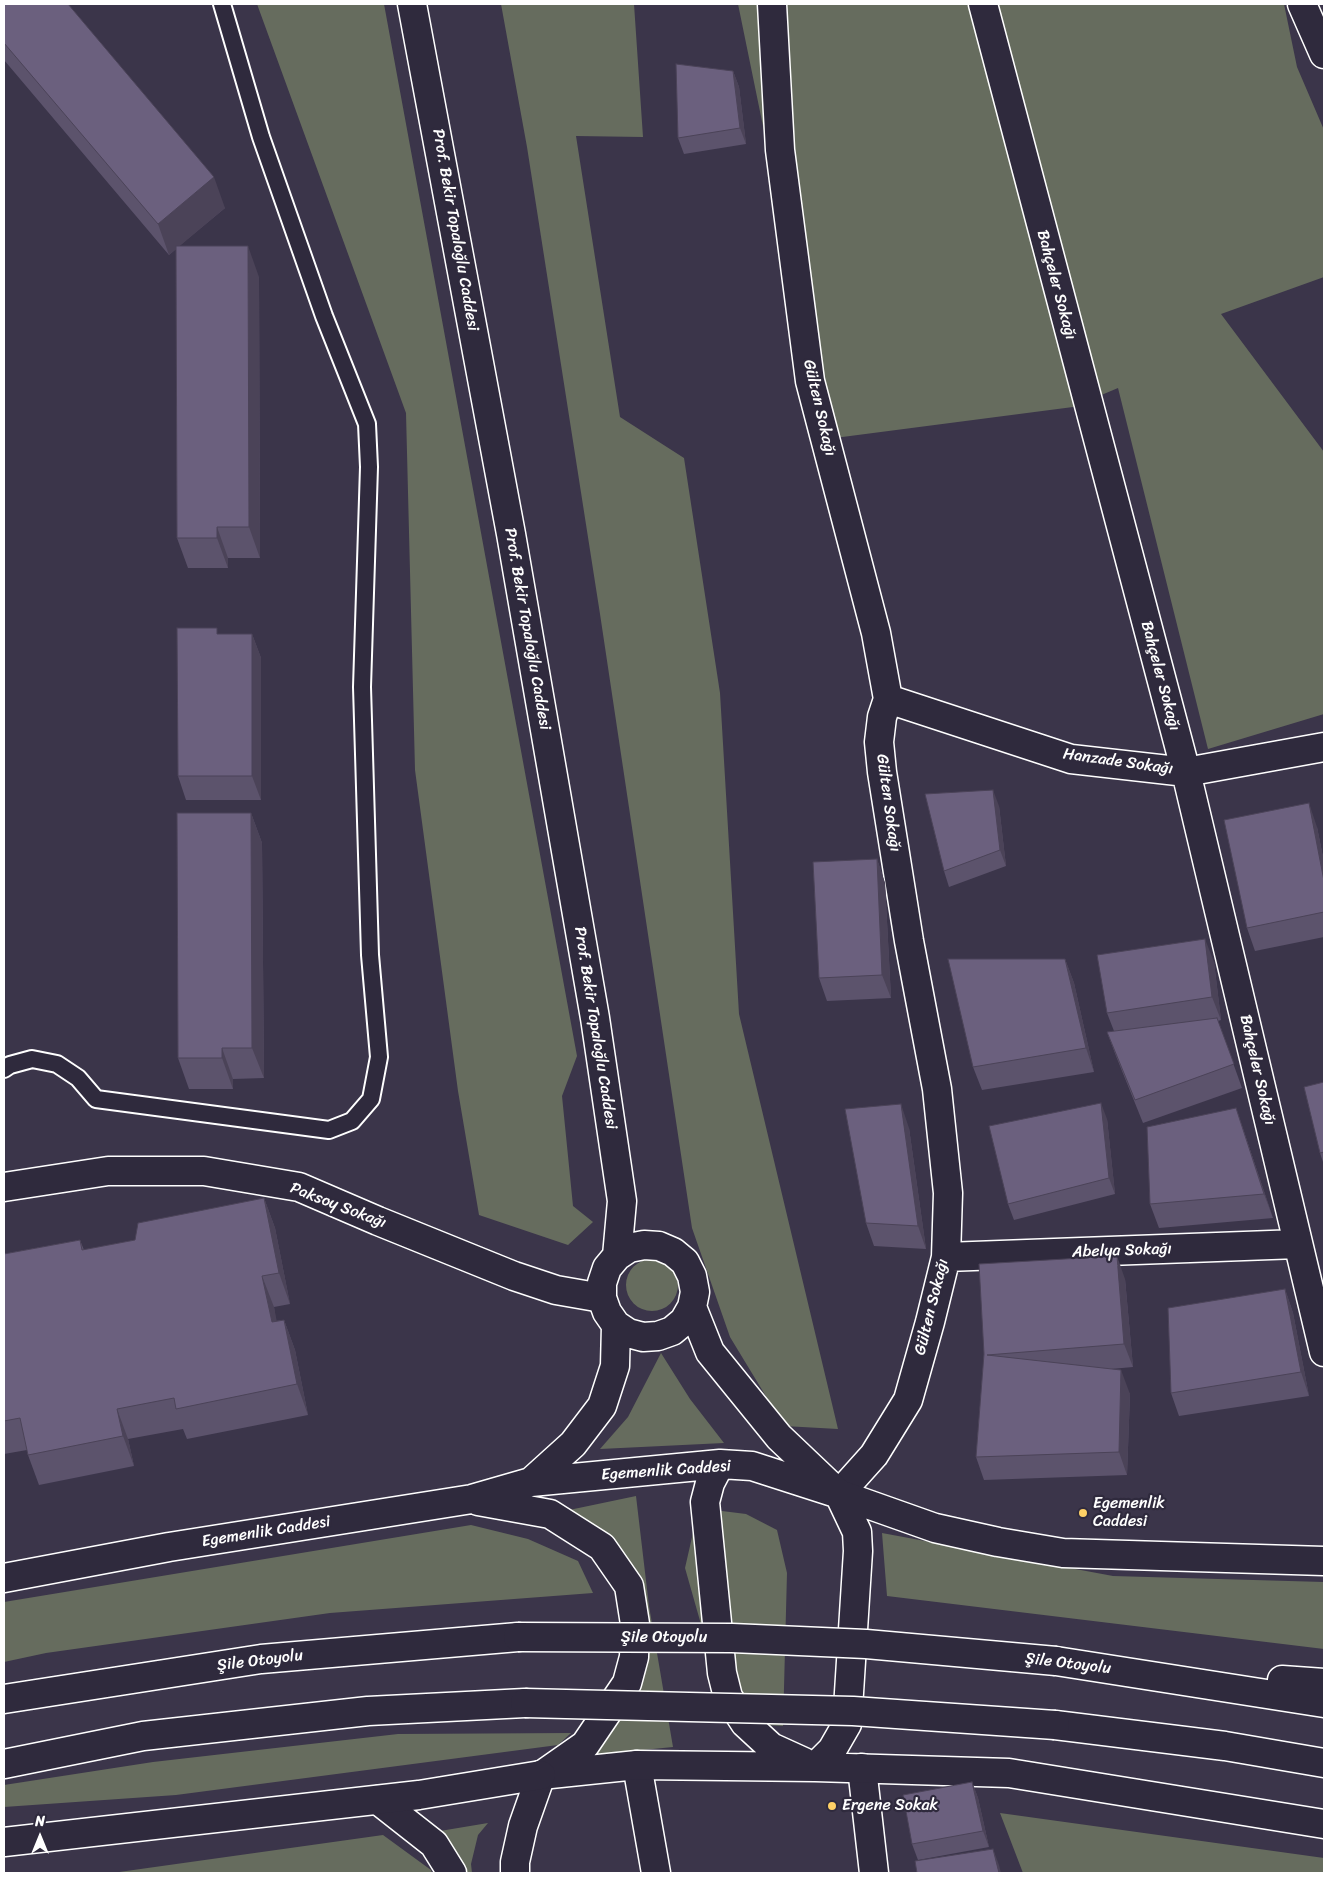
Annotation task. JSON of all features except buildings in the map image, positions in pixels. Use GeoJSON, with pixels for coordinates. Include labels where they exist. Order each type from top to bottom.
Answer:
{"type":"FeatureCollection","features":[{"type":"Feature","properties":{"kind":"main road","name":"Prof. Bekir Topaloğlu Caddesi"},"geometry":{"type":"LineString","coordinates":[[412,4],[507,514],[596,1018],[622,1201],[617,1256]]}},
{"type":"Feature","properties":{"kind":"main road","name":"Gülten Sokağı"},"geometry":{"type":"LineString","coordinates":[[772,4],[780,150],[810,381],[876,633],[888,699],[882,717],[880,742],[882,772],[909,941],[937,1089],[948,1192],[946,1258],[908,1400],[874,1455],[840,1494]]}},
{"type":"Feature","properties":{"kind":"main road","name":"Bahçeler Sokağı"},"geometry":{"type":"LineString","coordinates":[[983,4],[1186,772],[1324,1352]]}},
{"type":"Feature","properties":{"kind":"main road"},"geometry":{"type":"LineString","coordinates":[[1302,4],[1324,54]]}},
{"type":"Feature","properties":{"kind":"main road","name":"Hanzade Sokağı"},"geometry":{"type":"LineString","coordinates":[[888,699],[1071,759],[1186,772],[1324,747]]}},
{"type":"Feature","properties":{"kind":"main road","name":"Paksoy Sokağı"},"geometry":{"type":"LineString","coordinates":[[4,1187],[108,1170],[204,1170],[299,1187],[514,1276],[556,1290],[602,1298]]}},
{"type":"Feature","properties":{"kind":"main road","name":"Abelya Sokağı"},"geometry":{"type":"LineString","coordinates":[[946,1258],[1298,1244]]}},
{"type":"Feature","properties":{"kind":"main road"},"geometry":{"type":"LineString","coordinates":[[644,1245],[659,1246],[673,1252],[685,1262],[692,1276],[695,1292],[692,1308],[684,1321],[672,1331],[658,1336],[643,1337],[628,1333],[616,1324],[607,1312],[602,1298],[602,1283],[607,1268],[617,1256],[629,1248],[644,1245]]}},
{"type":"Feature","properties":{"kind":"main road"},"geometry":{"type":"LineString","coordinates":[[692,1308],[710,1352],[779,1437],[840,1494],[857,1532],[858,1551],[847,1724],[832,1750],[815,1767]]}},
{"type":"Feature","properties":{"kind":"main road"},"geometry":{"type":"LineString","coordinates":[[531,1482],[573,1444],[602,1406],[615,1366],[616,1324]]}},
{"type":"Feature","properties":{"kind":"main road"},"geometry":{"type":"LineString","coordinates":[[720,1464],[710,1483],[705,1502],[722,1673],[728,1697],[744,1723],[771,1747],[815,1767]]}},
{"type":"Feature","properties":{"kind":"main road","name":"Egemenlik Caddesi"},"geometry":{"type":"LineString","coordinates":[[4,1578],[169,1547],[472,1499],[531,1482],[720,1464],[752,1466],[840,1494],[935,1528],[998,1542],[1063,1553],[1324,1561]]}},
{"type":"Feature","properties":{"kind":"main road"},"geometry":{"type":"LineString","coordinates":[[472,1499],[550,1514],[602,1547],[629,1586],[635,1624],[634,1657],[627,1683],[586,1745],[541,1776],[523,1826],[515,1862],[515,1873]]}},
{"type":"Feature","properties":{"kind":"main road","name":"Şile Otoyolu"},"geometry":{"type":"LineString","coordinates":[[4,1699],[261,1660],[518,1638],[760,1639],[866,1644],[1056,1661],[1324,1703]]}},
{"type":"Feature","properties":{"kind":"main road"},"geometry":{"type":"LineString","coordinates":[[1056,1661],[1324,1683]]}},
{"type":"Feature","properties":{"kind":"main road"},"geometry":{"type":"LineString","coordinates":[[4,1764],[143,1736],[368,1711],[525,1703],[853,1711],[1055,1726],[1225,1746],[1324,1763]]}},
{"type":"Feature","properties":{"kind":"main road"},"geometry":{"type":"LineString","coordinates":[[637,1765],[656,1873]]}},
{"type":"Feature","properties":{"kind":"main road"},"geometry":{"type":"LineString","coordinates":[[4,1842],[378,1800],[541,1776],[637,1765],[862,1768],[1009,1773],[1324,1824]]}},
{"type":"Feature","properties":{"kind":"main road"},"geometry":{"type":"LineString","coordinates":[[862,1768],[874,1873]]}},
{"type":"Feature","properties":{"kind":"main road"},"geometry":{"type":"LineString","coordinates":[[378,1800],[434,1844],[452,1873]]}},
{"type":"Feature","properties":{"kind":"lane"},"geometry":{"type":"LineString","coordinates":[[4,1069],[10,1065],[32,1060],[57,1064],[78,1078],[96,1099],[328,1130],[352,1121],[371,1099],[379,1057],[370,955],[362,687],[369,467],[367,424],[324,316],[261,137],[222,4]]}},
{"type":"Feature","properties":{"kind":"green space"},"geometry":{"type":"Polygon","coordinates":[[[257,4],[384,4],[577,1056],[562,1096],[573,1206],[593,1222],[568,1245],[479,1215],[458,1091],[415,770],[406,413],[257,4]]]}},
{"type":"Feature","properties":{"kind":"green space"},"geometry":{"type":"Polygon","coordinates":[[[501,4],[634,4],[643,137],[576,136],[620,417],[684,458],[720,693],[739,1014],[838,1429],[784,1426],[730,1337],[692,1228],[600,614],[527,147],[501,4]]]}},
{"type":"Feature","properties":{"kind":"green space"},"geometry":{"type":"Polygon","coordinates":[[[738,4],[1284,4],[1297,67],[1324,130],[1324,277],[1221,314],[1324,452],[1324,714],[1208,749],[1118,388],[1073,407],[827,439],[738,4]]]}},
{"type":"Feature","properties":{"kind":"green space"},"geometry":{"type":"Polygon","coordinates":[[[652,1259],[662,1261],[670,1267],[676,1275],[678,1285],[676,1295],[670,1303],[662,1309],[652,1311],[642,1309],[634,1303],[628,1295],[626,1285],[628,1275],[634,1267],[642,1261],[652,1259]]]}},
{"type":"Feature","properties":{"kind":"green space"},"geometry":{"type":"Polygon","coordinates":[[[661,1353],[690,1399],[724,1443],[600,1449],[628,1417],[661,1353]]]}},
{"type":"Feature","properties":{"kind":"green space"},"geometry":{"type":"Polygon","coordinates":[[[636,1496],[649,1606],[673,1747],[593,1755],[635,1671],[616,1567],[550,1514],[636,1496]]]}},
{"type":"Feature","properties":{"kind":"green space"},"geometry":{"type":"Polygon","coordinates":[[[714,1510],[746,1514],[777,1530],[787,1573],[783,1726],[729,1723],[685,1568],[695,1524],[714,1510]]]}},
{"type":"Feature","properties":{"kind":"green space"},"geometry":{"type":"Polygon","coordinates":[[[471,1525],[528,1539],[578,1561],[593,1593],[330,1613],[46,1653],[4,1662],[4,1602],[471,1525]]]}},
{"type":"Feature","properties":{"kind":"green space"},"geometry":{"type":"Polygon","coordinates":[[[882,1533],[1113,1576],[1324,1582],[1324,1649],[887,1596],[882,1533]]]}},
{"type":"Feature","properties":{"kind":"green space"},"geometry":{"type":"Polygon","coordinates":[[[571,1733],[558,1745],[176,1795],[4,1807],[4,1785],[153,1762],[398,1734],[571,1733]]]}},
{"type":"Feature","properties":{"kind":"green space"},"geometry":{"type":"Polygon","coordinates":[[[1000,1813],[1324,1858],[1324,1873],[1023,1873],[1000,1813]]]}},
{"type":"Feature","properties":{"kind":"green space"},"geometry":{"type":"Polygon","coordinates":[[[488,1823],[478,1835],[471,1864],[472,1873],[465,1873],[434,1832],[488,1823]]]}},
{"type":"Feature","properties":{"kind":"green space"},"geometry":{"type":"Polygon","coordinates":[[[383,1835],[431,1870],[432,1873],[112,1873],[383,1835]]]}},
{"type":"Feature","properties":{"kind":"place","name":"Egemenlik Caddesi"},"geometry":{"type":"Point","coordinates":[1083,1513]}},
{"type":"Feature","properties":{"kind":"place","name":"Ergene Sokak"},"geometry":{"type":"Point","coordinates":[832,1806]}}]}
